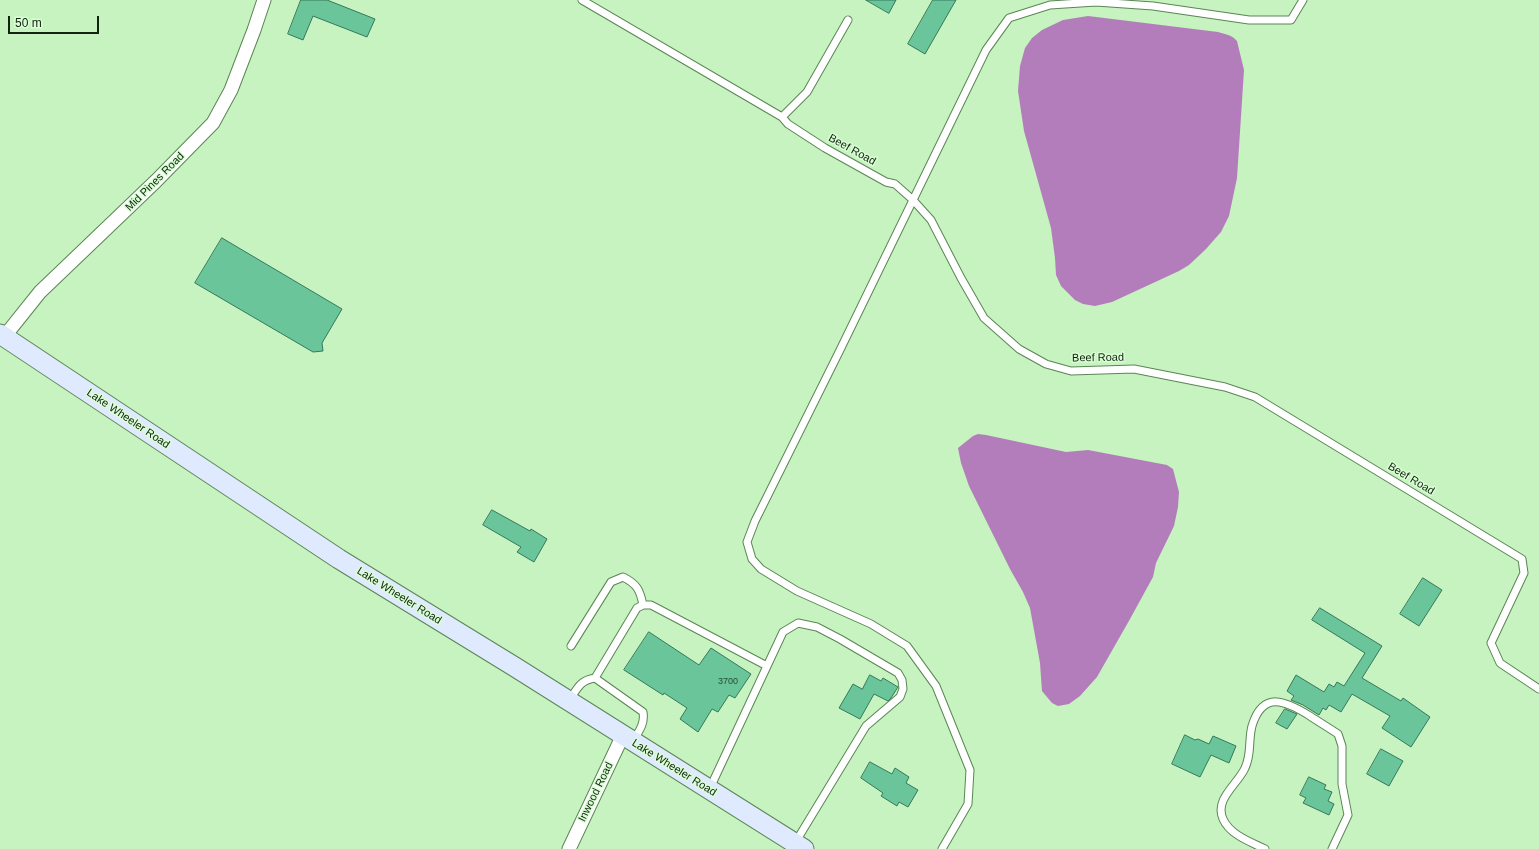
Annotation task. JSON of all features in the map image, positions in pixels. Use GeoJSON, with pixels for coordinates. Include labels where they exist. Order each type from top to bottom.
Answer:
{"type":"FeatureCollection","features":[{"type":"Feature","properties":{"kind":"street","name":"Mid Pines Road"},"geometry":{"type":"LineString","coordinates":[[2,335],[40,292],[213,123],[231,90],[264,0]]}},
{"type":"Feature","properties":{"kind":"street","name":"Lake Wheeler Road"},"geometry":{"type":"LineString","coordinates":[[2,335],[333,555],[800,846]]}},
{"type":"Feature","properties":{"kind":"street","name":"Inwood Road"},"geometry":{"type":"LineString","coordinates":[[569,849],[628,738]]}},
{"type":"Feature","properties":{"kind":"lane","name":"Beef Road"},"geometry":{"type":"LineString","coordinates":[[582,0],[782,117],[788,124],[825,148],[886,182],[895,184],[931,220],[961,278],[984,318],[1019,349],[1046,364],[1071,371],[1134,369],[1225,387],[1254,397],[1522,559],[1524,573],[1491,643],[1500,663],[1539,689]]}},
{"type":"Feature","properties":{"kind":"lane"},"geometry":{"type":"LineString","coordinates":[[942,849],[968,804],[970,770],[936,686],[907,646],[871,624],[797,590],[761,569],[752,559],[747,542],[755,521],[844,343],[986,50],[1009,18],[1050,5],[1096,2],[1153,6],[1249,20],[1291,20],[1303,0]]}},
{"type":"Feature","properties":{"kind":"lane"},"geometry":{"type":"LineString","coordinates":[[782,117],[807,92],[848,20]]}},
{"type":"Feature","properties":{"kind":"lane"},"geometry":{"type":"LineString","coordinates":[[571,646],[611,582],[623,577],[634,582],[640,594],[643,605]]}},
{"type":"Feature","properties":{"kind":"lane"},"geometry":{"type":"LineString","coordinates":[[569,701],[582,683],[595,678],[637,608],[643,605],[651,605],[767,666]]}},
{"type":"Feature","properties":{"kind":"lane"},"geometry":{"type":"LineString","coordinates":[[709,790],[783,632],[798,623],[817,627],[898,673],[902,680],[904,689],[900,697],[866,726],[800,846]]}},
{"type":"Feature","properties":{"kind":"lane"},"geometry":{"type":"LineString","coordinates":[[595,678],[643,712],[644,718],[642,726],[628,738]]}},
{"type":"Feature","properties":{"kind":"lane"},"geometry":{"type":"LineString","coordinates":[[1265,849],[1233,831],[1223,819],[1222,804],[1230,789],[1243,772],[1249,758],[1252,725],[1260,711],[1269,703],[1281,701],[1295,707],[1338,734],[1342,746],[1342,784],[1348,815],[1332,849]]}},
{"type":"Feature","properties":{"kind":"shaded area"},"geometry":{"type":"Polygon","coordinates":[[[1088,16],[1218,32],[1228,35],[1237,41],[1244,70],[1237,178],[1229,216],[1221,232],[1189,265],[1179,271],[1112,302],[1095,306],[1083,304],[1075,300],[1061,286],[1056,275],[1051,228],[1024,131],[1018,91],[1020,66],[1025,48],[1032,38],[1042,30],[1063,20],[1088,16]]]}},
{"type":"Feature","properties":{"kind":"shaded area"},"geometry":{"type":"Polygon","coordinates":[[[978,434],[1066,452],[1088,450],[1167,465],[1173,469],[1179,492],[1178,507],[1174,526],[1156,563],[1153,577],[1097,677],[1080,696],[1069,704],[1058,706],[1052,703],[1042,691],[1040,663],[1030,608],[969,486],[961,463],[958,448],[973,436],[978,434]]]}},
{"type":"Feature","properties":{"kind":"building"},"geometry":{"type":"Polygon","coordinates":[[[301,0],[327,0],[375,19],[367,37],[313,16],[303,40],[288,34],[301,0]]]}},
{"type":"Feature","properties":{"kind":"building"},"geometry":{"type":"Polygon","coordinates":[[[866,0],[896,0],[889,13],[866,0]]]}},
{"type":"Feature","properties":{"kind":"building"},"geometry":{"type":"Polygon","coordinates":[[[933,0],[956,0],[925,54],[908,44],[933,0]]]}},
{"type":"Feature","properties":{"kind":"building"},"geometry":{"type":"Polygon","coordinates":[[[222,238],[342,309],[322,343],[323,351],[313,352],[195,283],[222,238]]]}},
{"type":"Feature","properties":{"kind":"building"},"geometry":{"type":"Polygon","coordinates":[[[492,510],[530,531],[531,529],[547,539],[534,562],[517,552],[521,547],[483,525],[492,510]]]}},
{"type":"Feature","properties":{"kind":"building"},"geometry":{"type":"Polygon","coordinates":[[[1423,578],[1442,590],[1419,626],[1400,614],[1423,578]]]}},
{"type":"Feature","properties":{"kind":"building"},"geometry":{"type":"Polygon","coordinates":[[[1320,608],[1382,646],[1362,678],[1401,701],[1403,698],[1430,717],[1411,747],[1382,728],[1390,716],[1352,694],[1341,712],[1329,705],[1326,710],[1323,708],[1319,715],[1303,705],[1291,700],[1294,696],[1287,691],[1296,675],[1324,692],[1329,684],[1334,687],[1337,682],[1344,686],[1365,653],[1312,620],[1320,608]]]}},
{"type":"Feature","properties":{"kind":"building"},"geometry":{"type":"Polygon","coordinates":[[[649,632],[699,665],[711,648],[751,674],[735,698],[729,695],[718,712],[712,709],[698,732],[680,719],[687,708],[664,693],[663,695],[624,670],[649,632]]]}},
{"type":"Feature","properties":{"kind":"building"},"geometry":{"type":"Polygon","coordinates":[[[870,675],[881,681],[883,678],[898,687],[891,698],[888,701],[874,694],[860,719],[839,708],[853,684],[862,689],[870,675]]]}},
{"type":"Feature","properties":{"kind":"building"},"geometry":{"type":"Polygon","coordinates":[[[1285,709],[1297,714],[1287,729],[1276,723],[1285,709]]]}},
{"type":"Feature","properties":{"kind":"building"},"geometry":{"type":"Polygon","coordinates":[[[1185,735],[1209,744],[1213,736],[1236,746],[1229,763],[1211,755],[1200,777],[1172,764],[1185,735]]]}},
{"type":"Feature","properties":{"kind":"building"},"geometry":{"type":"Polygon","coordinates":[[[1381,749],[1403,761],[1389,786],[1367,774],[1381,749]]]}},
{"type":"Feature","properties":{"kind":"building"},"geometry":{"type":"Polygon","coordinates":[[[870,762],[892,774],[895,768],[909,777],[906,783],[918,790],[908,807],[899,802],[897,806],[881,796],[883,793],[861,778],[870,762]]]}},
{"type":"Feature","properties":{"kind":"building"},"geometry":{"type":"Polygon","coordinates":[[[1309,777],[1326,785],[1324,789],[1332,792],[1328,801],[1334,804],[1329,815],[1303,803],[1306,798],[1300,795],[1309,777]]]}}]}
